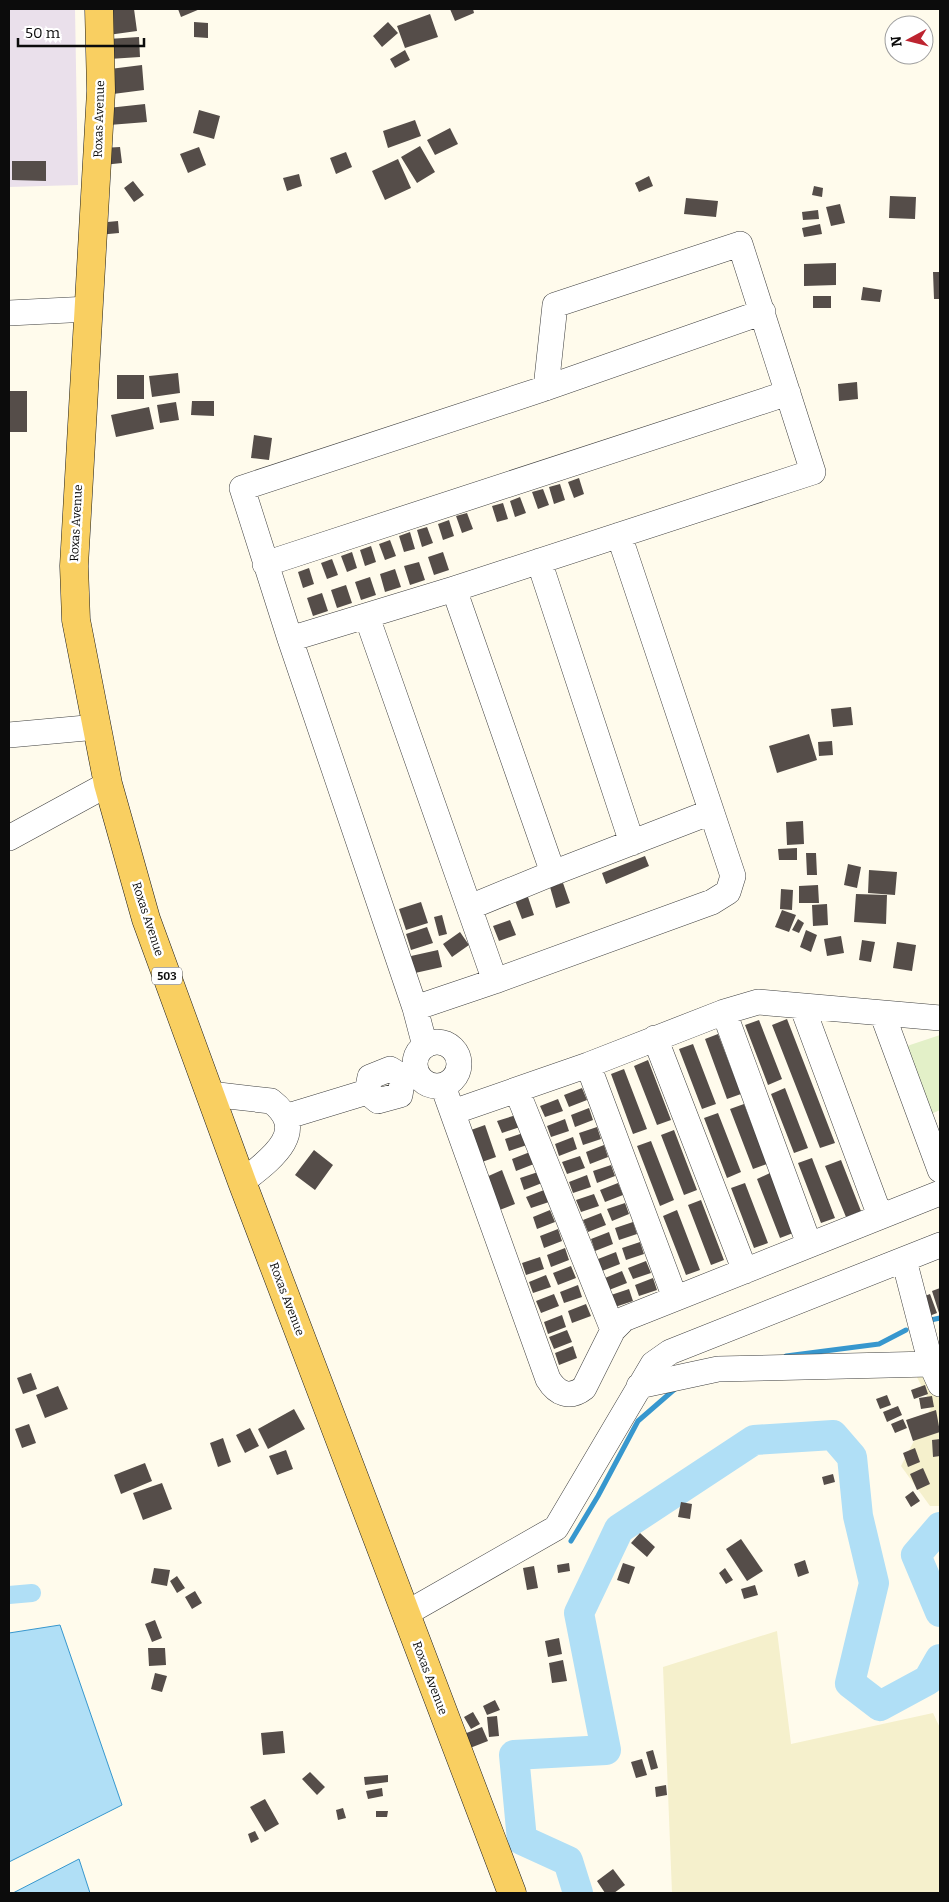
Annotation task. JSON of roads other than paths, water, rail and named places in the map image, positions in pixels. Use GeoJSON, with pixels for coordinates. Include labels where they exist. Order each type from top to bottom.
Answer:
{"type":"FeatureCollection","features":[{"type":"Feature","properties":{"kind":"main road","name":"Roxas Avenue"},"geometry":{"type":"LineString","coordinates":[[99,9],[102,91],[74,566],[76,620],[108,784],[146,919],[242,1182],[512,1893]]}},
{"type":"Feature","properties":{"kind":"street"},"geometry":{"type":"LineString","coordinates":[[290,639],[368,617],[813,472],[740,244],[555,305],[546,388]]}},
{"type":"Feature","properties":{"kind":"street"},"geometry":{"type":"LineString","coordinates":[[9,313],[89,309]]}},
{"type":"Feature","properties":{"kind":"street"},"geometry":{"type":"LineString","coordinates":[[425,1046],[416,1008],[290,639],[242,488],[546,388],[763,312]]}},
{"type":"Feature","properties":{"kind":"street"},"geometry":{"type":"LineString","coordinates":[[265,564],[788,393]]}},
{"type":"Feature","properties":{"kind":"street"},"geometry":{"type":"LineString","coordinates":[[416,1008],[712,902],[728,892],[733,876],[619,535]]}},
{"type":"Feature","properties":{"kind":"street"},"geometry":{"type":"LineString","coordinates":[[539,561],[632,842]]}},
{"type":"Feature","properties":{"kind":"street"},"geometry":{"type":"LineString","coordinates":[[454,589],[552,873]]}},
{"type":"Feature","properties":{"kind":"street"},"geometry":{"type":"LineString","coordinates":[[368,617],[495,981]]}},
{"type":"Feature","properties":{"kind":"street"},"geometry":{"type":"LineString","coordinates":[[9,735],[97,727]]}},
{"type":"Feature","properties":{"kind":"street"},"geometry":{"type":"LineString","coordinates":[[9,838],[108,784]]}},
{"type":"Feature","properties":{"kind":"street"},"geometry":{"type":"LineString","coordinates":[[470,908],[552,873],[711,812]]}},
{"type":"Feature","properties":{"kind":"street"},"geometry":{"type":"LineString","coordinates":[[453,1112],[588,1065],[724,1012],[758,1002],[940,1018]]}},
{"type":"Feature","properties":{"kind":"street"},"geometry":{"type":"LineString","coordinates":[[802,1006],[880,1216]]}},
{"type":"Feature","properties":{"kind":"street"},"geometry":{"type":"LineString","coordinates":[[724,1012],[809,1244]]}},
{"type":"Feature","properties":{"kind":"street"},"geometry":{"type":"LineString","coordinates":[[882,1013],[940,1170]]}},
{"type":"Feature","properties":{"kind":"street"},"geometry":{"type":"LineString","coordinates":[[655,1038],[746,1271]]}},
{"type":"Feature","properties":{"kind":"street"},"geometry":{"type":"LineString","coordinates":[[285,1117],[367,1092],[378,1101],[400,1095],[416,1058],[425,1046],[432,1042],[447,1044],[458,1055],[459,1070],[456,1078],[443,1086],[428,1084],[410,1075]]}},
{"type":"Feature","properties":{"kind":"street"},"geometry":{"type":"LineString","coordinates":[[588,1065],[675,1298]]}},
{"type":"Feature","properties":{"kind":"street"},"geometry":{"type":"LineString","coordinates":[[443,1086],[553,1388],[569,1395],[576,1394],[584,1388],[613,1330],[624,1319],[940,1193]]}},
{"type":"Feature","properties":{"kind":"street"},"geometry":{"type":"LineString","coordinates":[[517,1091],[613,1330]]}},
{"type":"Feature","properties":{"kind":"street"},"geometry":{"type":"LineString","coordinates":[[210,1094],[271,1101],[285,1117],[287,1128],[285,1140],[276,1155],[242,1182]]}},
{"type":"Feature","properties":{"kind":"street"},"geometry":{"type":"LineString","coordinates":[[405,1614],[556,1528],[653,1364],[670,1352],[940,1245]]}},
{"type":"Feature","properties":{"kind":"street"},"geometry":{"type":"LineString","coordinates":[[639,1386],[718,1369],[936,1374],[904,1260]]}},
{"type":"Feature","properties":{"kind":"water"},"geometry":{"type":"Polygon","coordinates":[[[60,1625],[122,1805],[9,1862],[9,1633],[60,1625]]]}},
{"type":"Feature","properties":{"kind":"water"},"geometry":{"type":"Polygon","coordinates":[[[79,1859],[90,1893],[13,1893],[79,1859]]]}},
{"type":"Feature","properties":{"kind":"waterway"},"geometry":{"type":"LineString","coordinates":[[926,1321],[940,1318]]}},
{"type":"Feature","properties":{"kind":"waterway"},"geometry":{"type":"LineString","coordinates":[[786,1356],[879,1344],[906,1330]]}},
{"type":"Feature","properties":{"kind":"waterway"},"geometry":{"type":"LineString","coordinates":[[571,1541],[598,1496],[638,1421],[676,1388]]}},
{"type":"Feature","properties":{"kind":"waterway"},"geometry":{"type":"LineString","coordinates":[[578,1893],[568,1861],[522,1840],[514,1755],[606,1750],[579,1613],[619,1529],[754,1440],[833,1435],[852,1457],[858,1516],[874,1583],[850,1683],[880,1706],[928,1680],[940,1659]]}},
{"type":"Feature","properties":{"kind":"waterway"},"geometry":{"type":"LineString","coordinates":[[940,1527],[916,1555],[940,1612]]}},
{"type":"Feature","properties":{"kind":"waterway"},"geometry":{"type":"LineString","coordinates":[[9,1595],[32,1593]]}}]}
